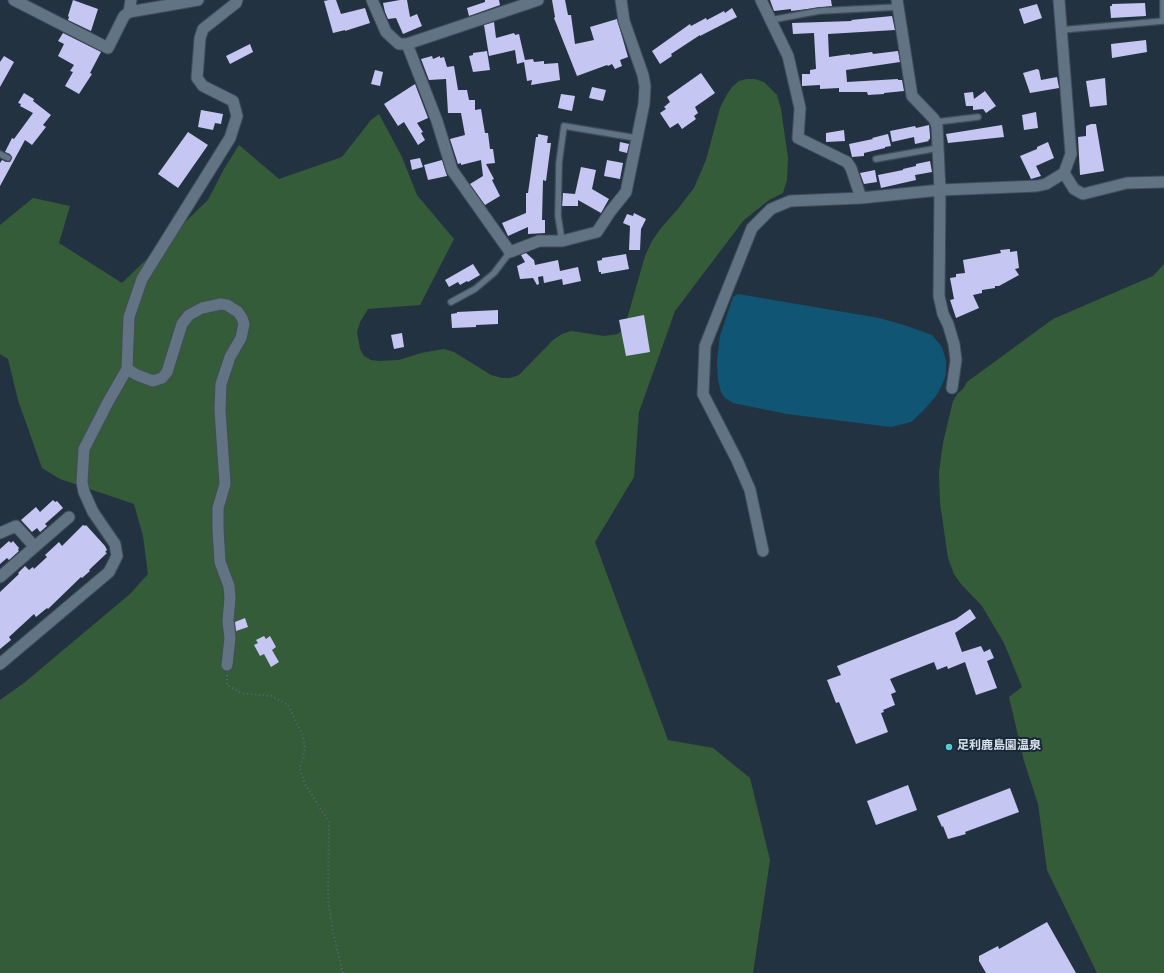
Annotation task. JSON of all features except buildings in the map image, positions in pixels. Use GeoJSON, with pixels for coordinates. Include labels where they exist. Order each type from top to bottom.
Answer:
{"type":"FeatureCollection","features":[{"type":"Feature","properties":{"kind":"street"},"geometry":{"type":"LineString","coordinates":[[14,0],[108,48],[124,16],[129,12],[198,0]]}},
{"type":"Feature","properties":{"kind":"street"},"geometry":{"type":"LineString","coordinates":[[129,12],[131,0]]}},
{"type":"Feature","properties":{"kind":"street"},"geometry":{"type":"LineString","coordinates":[[0,664],[109,572],[117,556],[115,544],[92,512],[84,492],[82,468],[84,449],[127,369],[129,317],[142,279],[230,138],[238,116],[233,101],[203,86],[197,78],[200,38],[204,29],[236,3],[237,0]]}},
{"type":"Feature","properties":{"kind":"street"},"geometry":{"type":"LineString","coordinates":[[372,0],[386,32],[399,44],[407,44],[538,0]]}},
{"type":"Feature","properties":{"kind":"street"},"geometry":{"type":"LineString","coordinates":[[407,44],[437,121],[452,170],[510,252],[539,241],[562,241],[597,232],[610,212],[626,192],[644,104],[645,86],[643,75],[624,21],[621,0]]}},
{"type":"Feature","properties":{"kind":"street"},"geometry":{"type":"LineString","coordinates":[[761,0],[788,56],[800,108],[798,138],[847,162],[851,168],[861,198]]}},
{"type":"Feature","properties":{"kind":"street"},"geometry":{"type":"LineString","coordinates":[[763,551],[750,490],[737,460],[703,394],[705,346],[752,228],[771,210],[790,201],[861,198],[940,190],[1037,186],[1046,184],[1064,173],[1071,154],[1059,0]]}},
{"type":"Feature","properties":{"kind":"street"},"geometry":{"type":"LineString","coordinates":[[898,4],[912,96],[936,122],[940,190],[939,292],[943,314],[948,324],[954,344],[956,360],[952,388]]}},
{"type":"Feature","properties":{"kind":"street"},"geometry":{"type":"LineString","coordinates":[[1064,173],[1074,189],[1083,194],[1127,183],[1164,182]]}},
{"type":"Feature","properties":{"kind":"street"},"geometry":{"type":"LineString","coordinates":[[127,369],[137,375],[154,381],[162,378],[167,372],[182,324],[189,315],[202,308],[221,304],[227,305],[238,312],[242,318],[244,324],[241,338],[230,357],[220,390],[225,484],[218,508],[218,529],[220,562],[229,586],[230,598],[228,621],[230,638],[227,665]]}},
{"type":"Feature","properties":{"kind":"street"},"geometry":{"type":"LineString","coordinates":[[0,577],[69,517]]}},
{"type":"Feature","properties":{"kind":"street"},"geometry":{"type":"LineString","coordinates":[[0,533],[16,526],[34,546]]}},
{"type":"Feature","properties":{"kind":"lane"},"geometry":{"type":"LineString","coordinates":[[1061,30],[1163,21],[1163,0]]}},
{"type":"Feature","properties":{"kind":"lane"},"geometry":{"type":"LineString","coordinates":[[771,20],[819,11],[898,4]]}},
{"type":"Feature","properties":{"kind":"lane"},"geometry":{"type":"LineString","coordinates":[[936,122],[978,117]]}},
{"type":"Feature","properties":{"kind":"lane"},"geometry":{"type":"LineString","coordinates":[[562,241],[558,216],[559,163],[564,126],[636,138]]}},
{"type":"Feature","properties":{"kind":"lane"},"geometry":{"type":"LineString","coordinates":[[876,159],[938,148]]}},
{"type":"Feature","properties":{"kind":"lane"},"geometry":{"type":"LineString","coordinates":[[0,154],[8,158]]}},
{"type":"Feature","properties":{"kind":"lane"},"geometry":{"type":"LineString","coordinates":[[451,302],[475,289],[494,273],[510,252]]}},
{"type":"Feature","properties":{"kind":"path"},"geometry":{"type":"LineString","coordinates":[[227,665],[226,685],[241,693],[271,696],[284,702],[288,705],[303,736],[305,749],[300,768],[305,784],[329,822],[328,899],[333,932],[343,973]]}},
{"type":"Feature","properties":{"kind":"green space"},"geometry":{"type":"Polygon","coordinates":[[[755,79],[764,82],[777,95],[781,109],[788,158],[787,180],[783,193],[769,200],[743,221],[675,311],[639,412],[634,477],[595,542],[668,740],[713,748],[750,778],[770,860],[753,973],[0,973],[0,700],[24,683],[130,594],[148,574],[143,536],[134,504],[60,479],[42,468],[18,400],[8,359],[0,354],[0,225],[33,198],[70,206],[59,243],[122,283],[208,200],[224,169],[239,145],[279,179],[342,157],[371,120],[379,114],[402,157],[417,195],[454,239],[420,305],[368,309],[360,322],[357,332],[360,349],[364,356],[371,360],[379,361],[399,360],[421,353],[444,349],[454,352],[491,375],[502,378],[510,378],[519,375],[553,340],[562,334],[571,331],[604,336],[618,334],[622,330],[627,319],[645,256],[652,241],[694,188],[706,160],[720,108],[726,96],[732,87],[739,81],[755,79]]]}},
{"type":"Feature","properties":{"kind":"green space"},"geometry":{"type":"Polygon","coordinates":[[[1164,264],[1164,973],[1097,973],[1047,870],[1038,804],[1024,761],[1009,697],[1022,687],[1004,643],[982,606],[961,584],[954,574],[948,558],[940,503],[939,472],[943,443],[953,401],[967,382],[1053,319],[1153,276],[1164,264]]]}},
{"type":"Feature","properties":{"kind":"water"},"geometry":{"type":"Polygon","coordinates":[[[738,294],[879,318],[932,335],[942,347],[946,361],[946,374],[942,385],[936,396],[911,422],[891,427],[787,414],[733,403],[724,397],[721,392],[718,380],[717,361],[720,336],[733,297],[738,294]]]}},
{"type":"Feature","properties":{"kind":"place","name":"足利鹿島園温泉"},"geometry":{"type":"Point","coordinates":[949,747]}}]}
